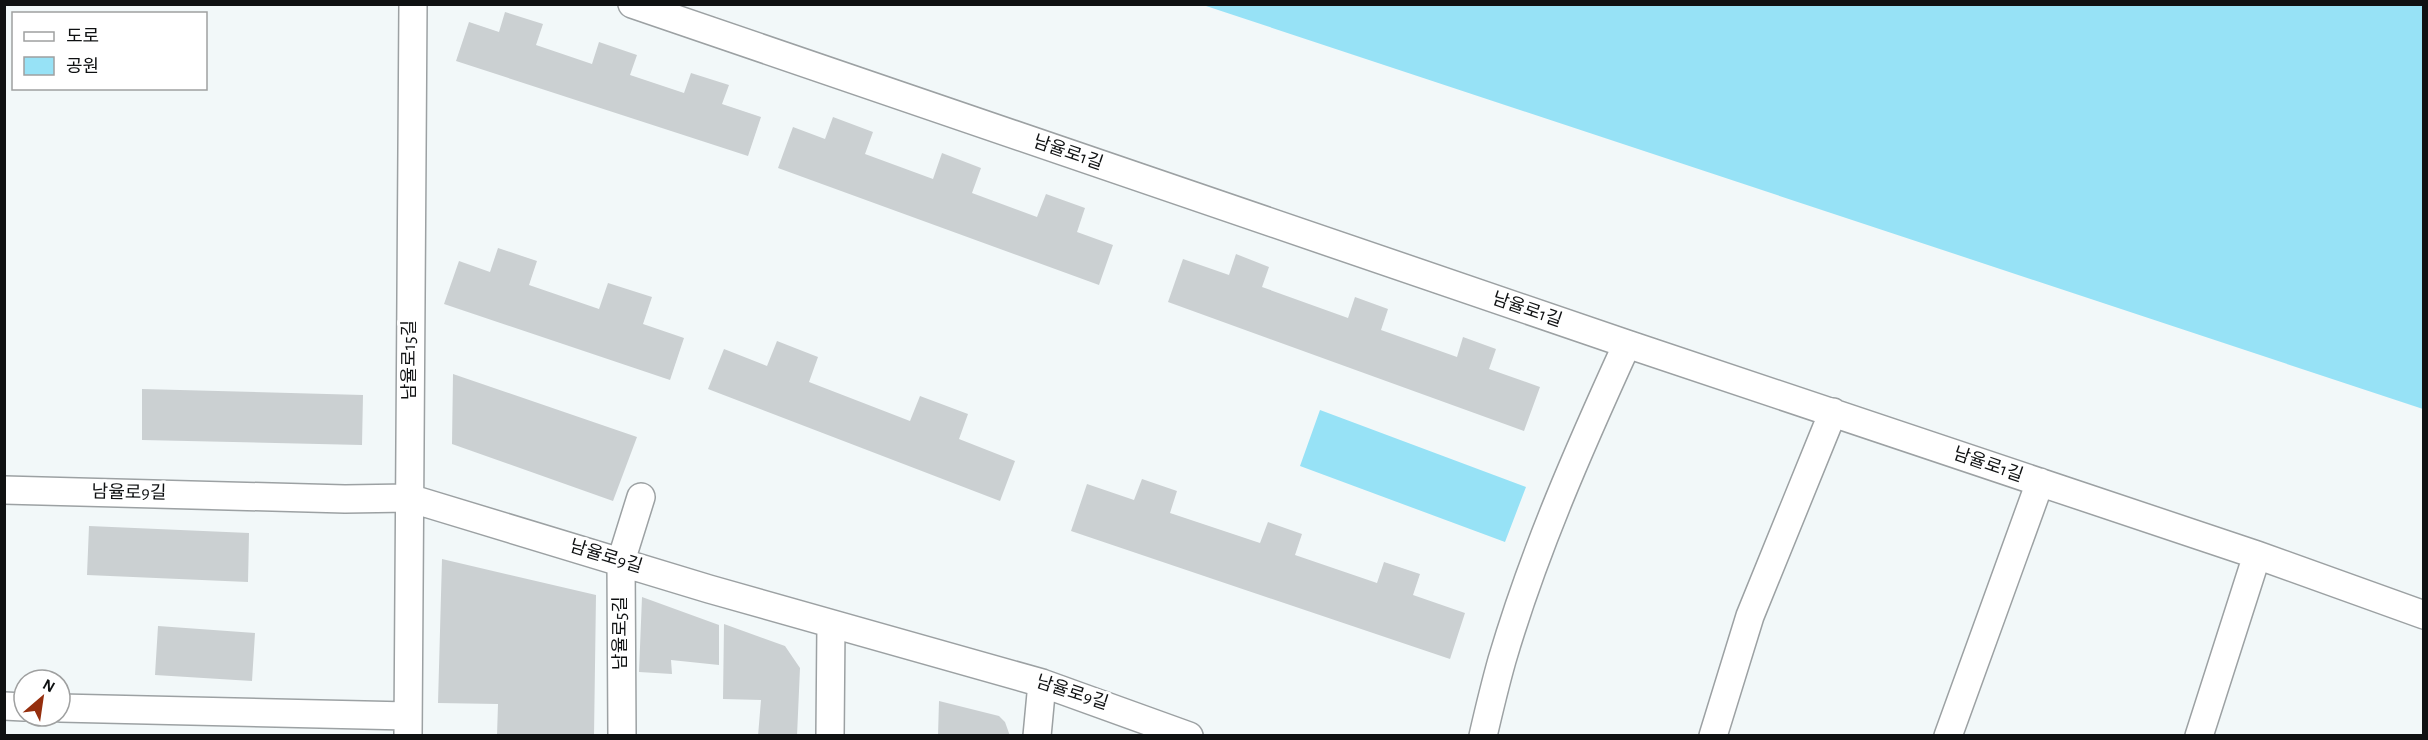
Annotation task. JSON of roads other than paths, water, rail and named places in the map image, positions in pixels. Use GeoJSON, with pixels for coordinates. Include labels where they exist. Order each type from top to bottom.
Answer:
{"type":"FeatureCollection","features":[{"type":"Feature","properties":{"kind":"street","name":"남율로15길"},"geometry":{"type":"LineString","coordinates":[[72,709],[229,724],[408,726],[413,4]]}},
{"type":"Feature","properties":{"kind":"street","name":"남율로1길"},"geometry":{"type":"LineString","coordinates":[[632,4],[1627,344],[2257,555],[2424,615]]}},
{"type":"Feature","properties":{"kind":"street"},"geometry":{"type":"LineString","coordinates":[[1483,735],[1502,660],[1545,534],[1580,446],[1627,344]]}},
{"type":"Feature","properties":{"kind":"street"},"geometry":{"type":"LineString","coordinates":[[1713,735],[1750,616],[1833,412]]}},
{"type":"Feature","properties":{"kind":"street"},"geometry":{"type":"LineString","coordinates":[[1948,735],[2040,482]]}},
{"type":"Feature","properties":{"kind":"street","name":"남율로9길"},"geometry":{"type":"LineString","coordinates":[[4,490],[345,499],[409,498],[831,625],[1042,683],[1189,735]]}},
{"type":"Feature","properties":{"kind":"street","name":"남율로5길"},"geometry":{"type":"LineString","coordinates":[[622,735],[621,561],[641,497]]}},
{"type":"Feature","properties":{"kind":"street"},"geometry":{"type":"LineString","coordinates":[[2199,735],[2257,555]]}},
{"type":"Feature","properties":{"kind":"street"},"geometry":{"type":"LineString","coordinates":[[830,735],[831,625]]}},
{"type":"Feature","properties":{"kind":"street"},"geometry":{"type":"LineString","coordinates":[[1037,735],[1042,683]]}}]}
